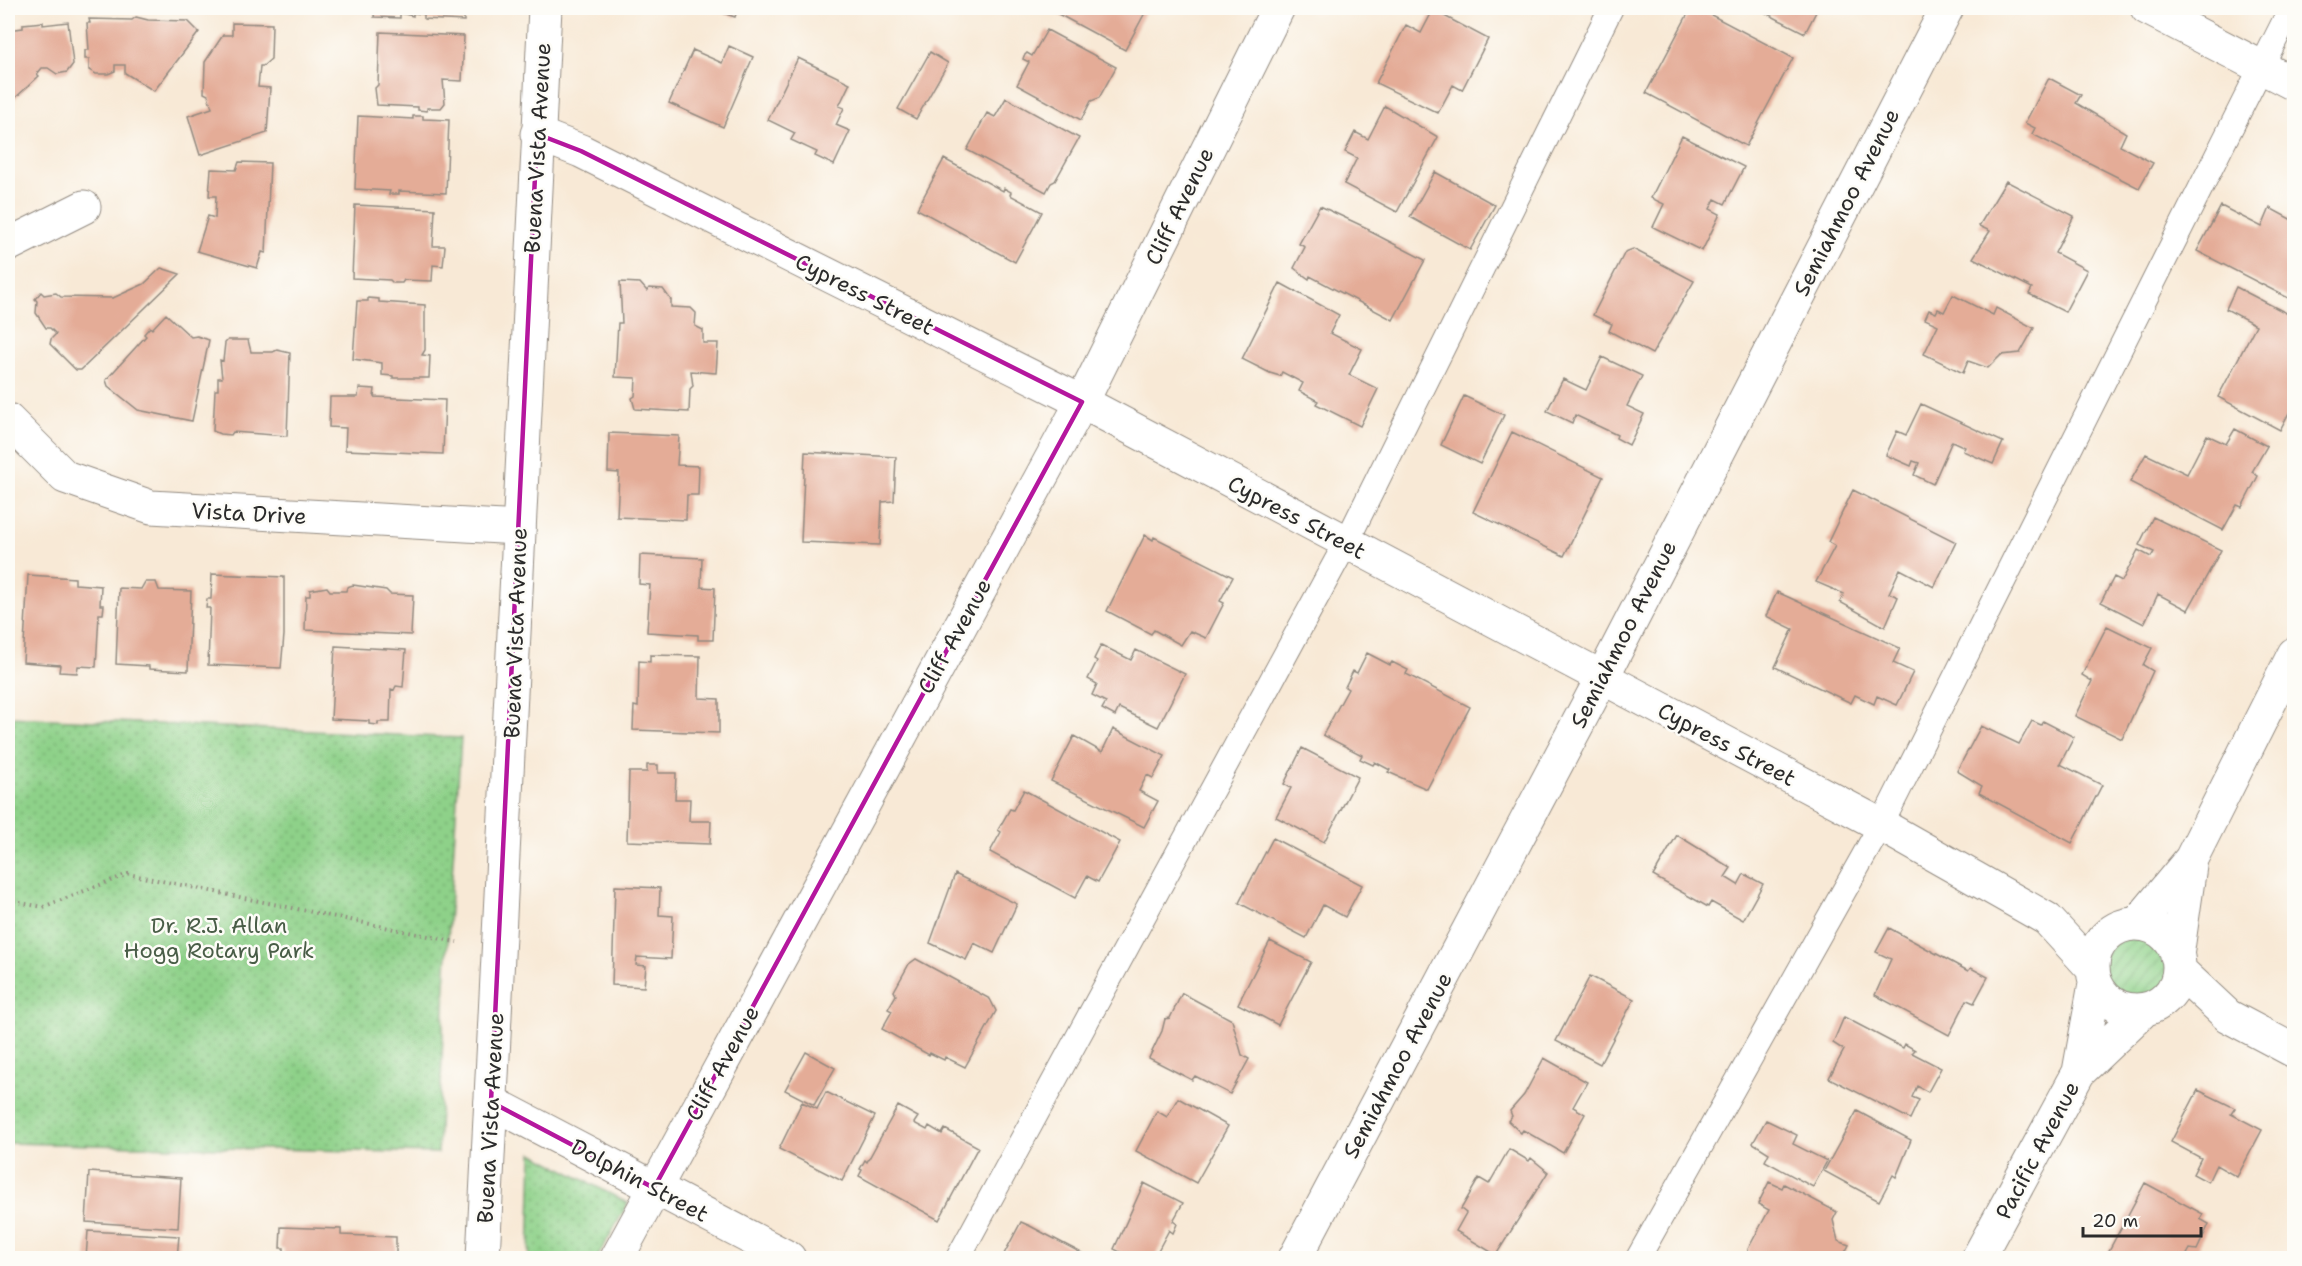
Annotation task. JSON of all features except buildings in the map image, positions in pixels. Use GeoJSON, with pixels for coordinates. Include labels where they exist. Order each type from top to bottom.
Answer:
{"type":"FeatureCollection","features":[{"type":"Feature","properties":{"kind":"street","name":"Buena Vista Avenue"},"geometry":{"type":"LineString","coordinates":[[483,1258],[545,8]]}},
{"type":"Feature","properties":{"kind":"street","name":"Cliff Avenue"},"geometry":{"type":"LineString","coordinates":[[617,1258],[1082,402],[1278,8]]}},
{"type":"Feature","properties":{"kind":"street","name":"Semiahmoo Avenue"},"geometry":{"type":"LineString","coordinates":[[1295,1258],[1602,678],[1947,8]]}},
{"type":"Feature","properties":{"kind":"street"},"geometry":{"type":"LineString","coordinates":[[2147,8],[2295,84]]}},
{"type":"Feature","properties":{"kind":"street","name":"Cypress Street"},"geometry":{"type":"LineString","coordinates":[[537,134],[581,151],[1082,402],[1881,825],[2047,920],[2094,976]]}},
{"type":"Feature","properties":{"kind":"street"},"geometry":{"type":"LineString","coordinates":[[8,245],[84,207]]}},
{"type":"Feature","properties":{"kind":"street","name":"Vista Drive"},"geometry":{"type":"LineString","coordinates":[[8,420],[65,477],[151,507],[519,528]]}},
{"type":"Feature","properties":{"kind":"street"},"geometry":{"type":"LineString","coordinates":[[2130,925],[2191,859],[2295,654]]}},
{"type":"Feature","properties":{"kind":"street"},"geometry":{"type":"LineString","coordinates":[[2150,1007],[2169,996],[2176,984],[2191,859]]}},
{"type":"Feature","properties":{"kind":"street","name":"Cypress Street"},"geometry":{"type":"LineString","coordinates":[[2047,920],[2130,925]]}},
{"type":"Feature","properties":{"kind":"street"},"geometry":{"type":"LineString","coordinates":[[2228,1016],[2150,1007],[2129,1010],[2115,1005],[2104,996],[2094,976],[2094,955],[2110,932],[2130,925],[2150,926],[2172,943],[2178,963],[2228,1016],[2295,1052]]}},
{"type":"Feature","properties":{"kind":"street","name":"Pacific Avenue"},"geometry":{"type":"LineString","coordinates":[[2079,1072],[2094,976]]}},
{"type":"Feature","properties":{"kind":"street","name":"Pacific Avenue"},"geometry":{"type":"LineString","coordinates":[[1978,1258],[2079,1072],[2150,1007]]}},
{"type":"Feature","properties":{"kind":"street","name":"Dolphin Street"},"geometry":{"type":"LineString","coordinates":[[491,1102],[789,1258]]}},
{"type":"Feature","properties":{"kind":"lane"},"geometry":{"type":"LineString","coordinates":[[958,1258],[1346,543],[1611,8]]}},
{"type":"Feature","properties":{"kind":"lane"},"geometry":{"type":"LineString","coordinates":[[1638,1258],[1881,825],[2291,8]]}},
{"type":"Feature","properties":{"kind":"path"},"geometry":{"type":"LineString","coordinates":[[8,901],[43,908],[128,874],[458,942]]}},
{"type":"Feature","properties":{"kind":"highlighted area"},"geometry":{"type":"Polygon","coordinates":[[[537,134],[581,151],[1082,402],[654,1188],[491,1102],[537,134]]]}},
{"type":"Feature","properties":{"kind":"green space","name":"Dr. R.J. Allan Hogg Rotary Park"},"geometry":{"type":"Polygon","coordinates":[[[8,717],[461,738],[445,985],[438,1153],[8,1143],[8,717]]]}},
{"type":"Feature","properties":{"kind":"green space"},"geometry":{"type":"Polygon","coordinates":[[[2136,932],[2149,934],[2160,942],[2168,953],[2170,966],[2168,979],[2160,990],[2149,998],[2136,1000],[2123,998],[2112,990],[2104,979],[2102,966],[2104,953],[2112,942],[2123,934],[2136,932]]]}},
{"type":"Feature","properties":{"kind":"green space"},"geometry":{"type":"Polygon","coordinates":[[[532,1153],[628,1203],[597,1258],[529,1258],[532,1153]]]}}]}
